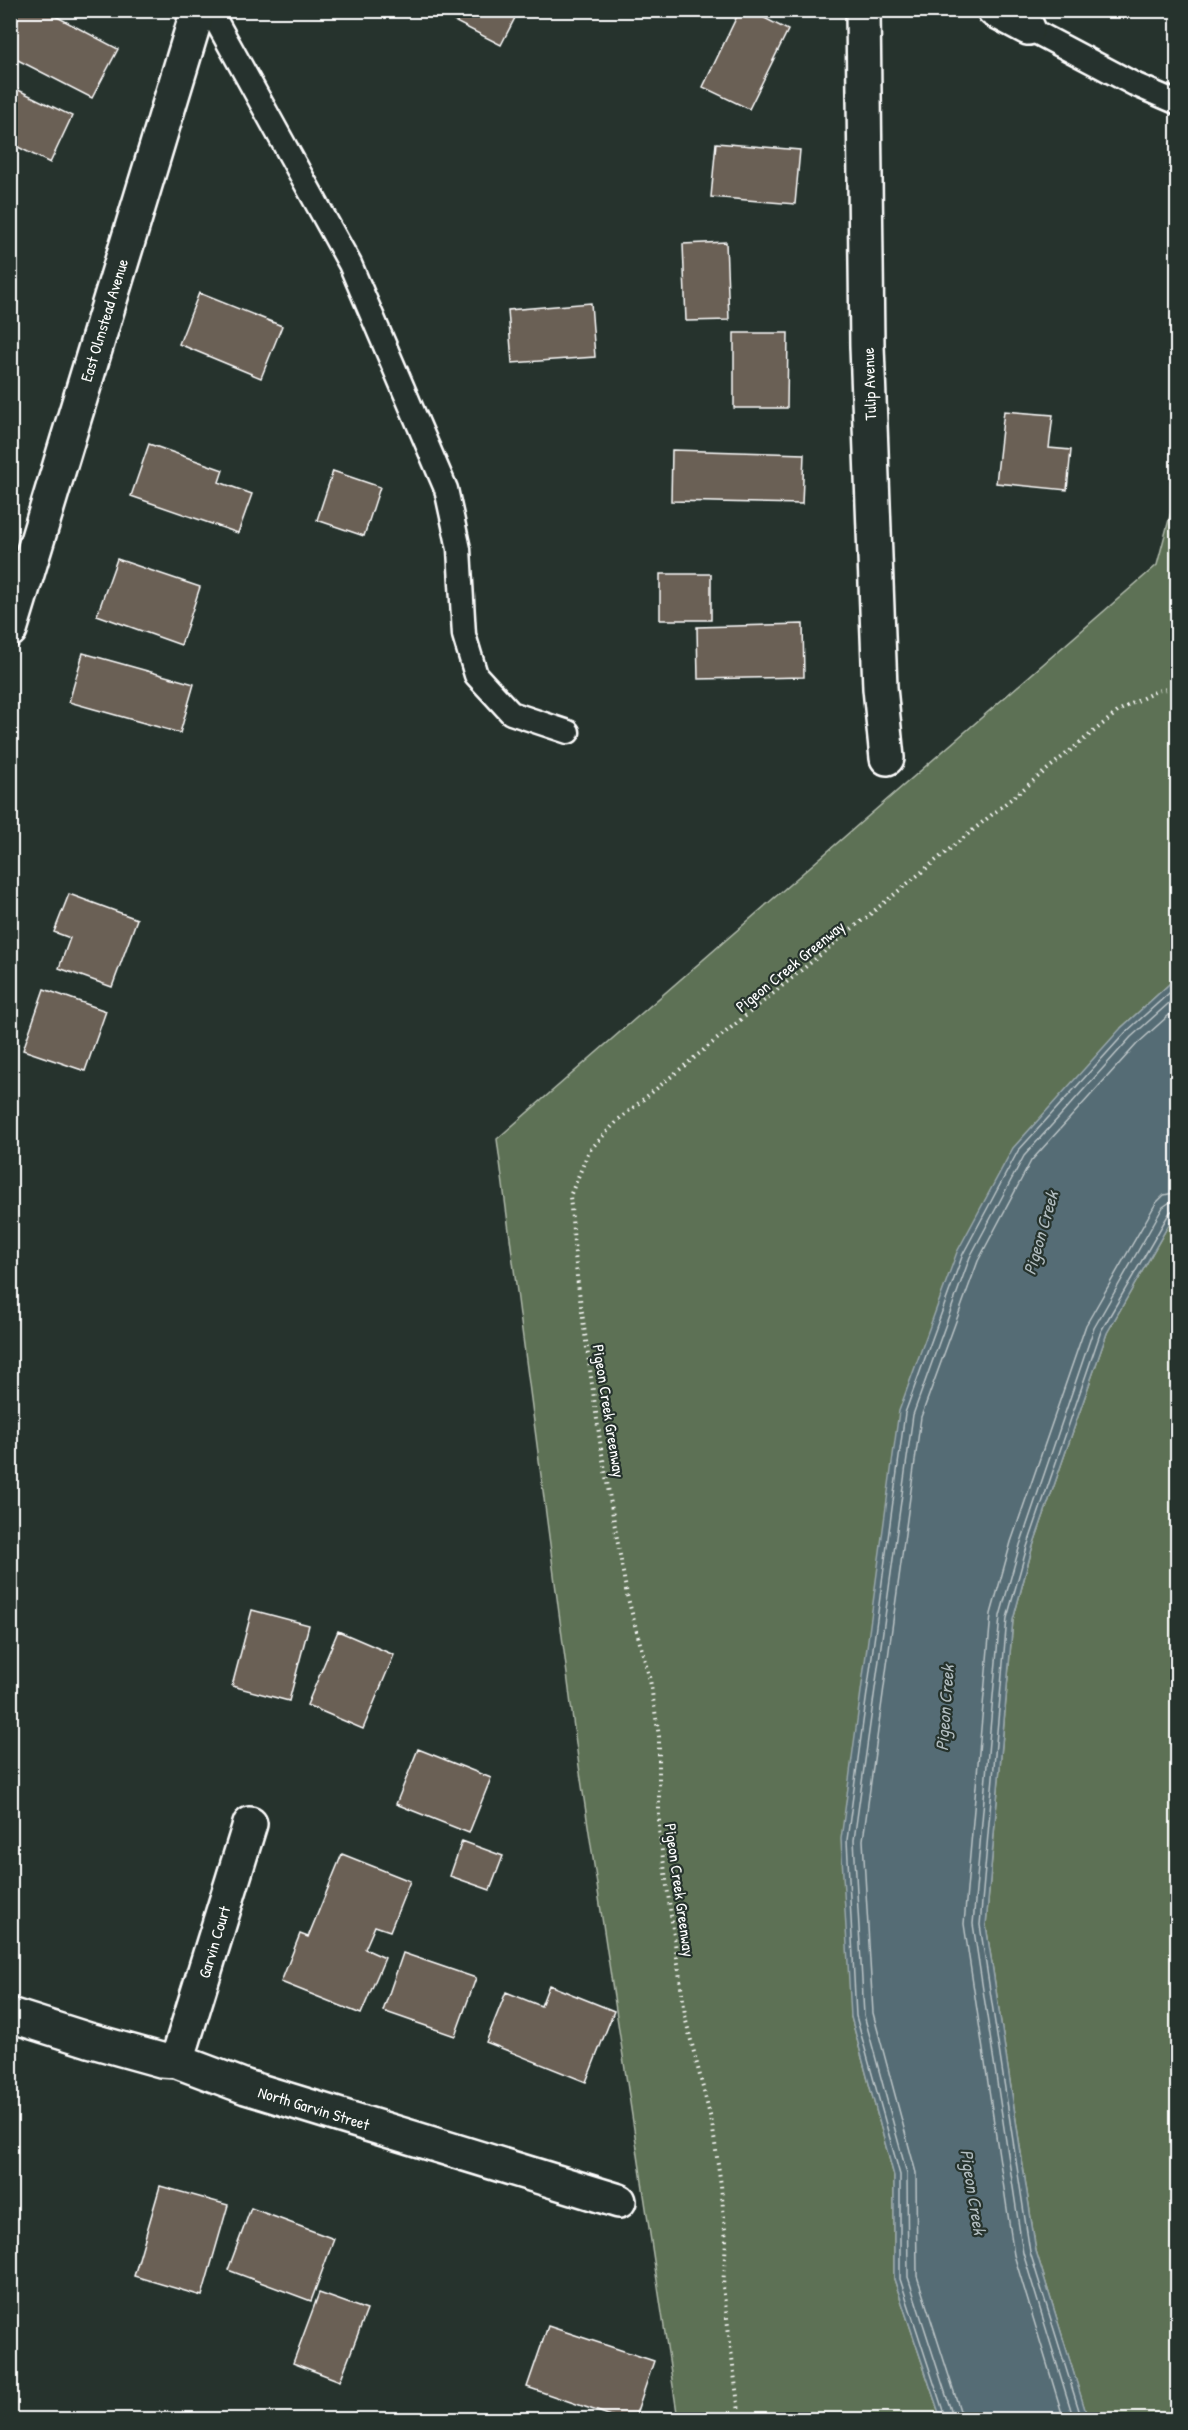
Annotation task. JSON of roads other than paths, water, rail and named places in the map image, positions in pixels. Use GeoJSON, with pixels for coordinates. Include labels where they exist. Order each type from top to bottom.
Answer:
{"type":"FeatureCollection","features":[{"type":"Feature","properties":{"kind":"street","name":"East Olmstead Avenue"},"geometry":{"type":"LineString","coordinates":[[10,630],[198,10]]}},
{"type":"Feature","properties":{"kind":"street","name":"Tulip Avenue"},"geometry":{"type":"LineString","coordinates":[[863,10],[867,346],[880,688],[887,758]]}},
{"type":"Feature","properties":{"kind":"street"},"geometry":{"type":"LineString","coordinates":[[994,10],[1028,28]]}},
{"type":"Feature","properties":{"kind":"street","name":"Garvin Court"},"geometry":{"type":"LineString","coordinates":[[177,2061],[250,1824]]}},
{"type":"Feature","properties":{"kind":"street","name":"North Garvin Street"},"geometry":{"type":"LineString","coordinates":[[10,2015],[99,2043],[161,2060],[177,2061],[246,2087],[619,2201]]}},
{"type":"Feature","properties":{"kind":"lane"},"geometry":{"type":"LineString","coordinates":[[210,10],[350,264],[446,489],[459,549],[464,635],[476,675],[511,713],[568,732]]}},
{"type":"Feature","properties":{"kind":"lane"},"geometry":{"type":"LineString","coordinates":[[1028,28],[1134,84],[1178,103]]}},
{"type":"Feature","properties":{"kind":"water","name":"Pigeon Creek"},"geometry":{"type":"Polygon","coordinates":[[[1177,977],[1177,1210],[1107,1333],[1032,1549],[1013,1620],[986,1925],[1036,2251],[1088,2419],[941,2419],[894,2279],[894,2176],[851,2017],[841,1839],[899,1411],[957,1252],[1013,1148],[1121,1028],[1177,977]]]}}]}
